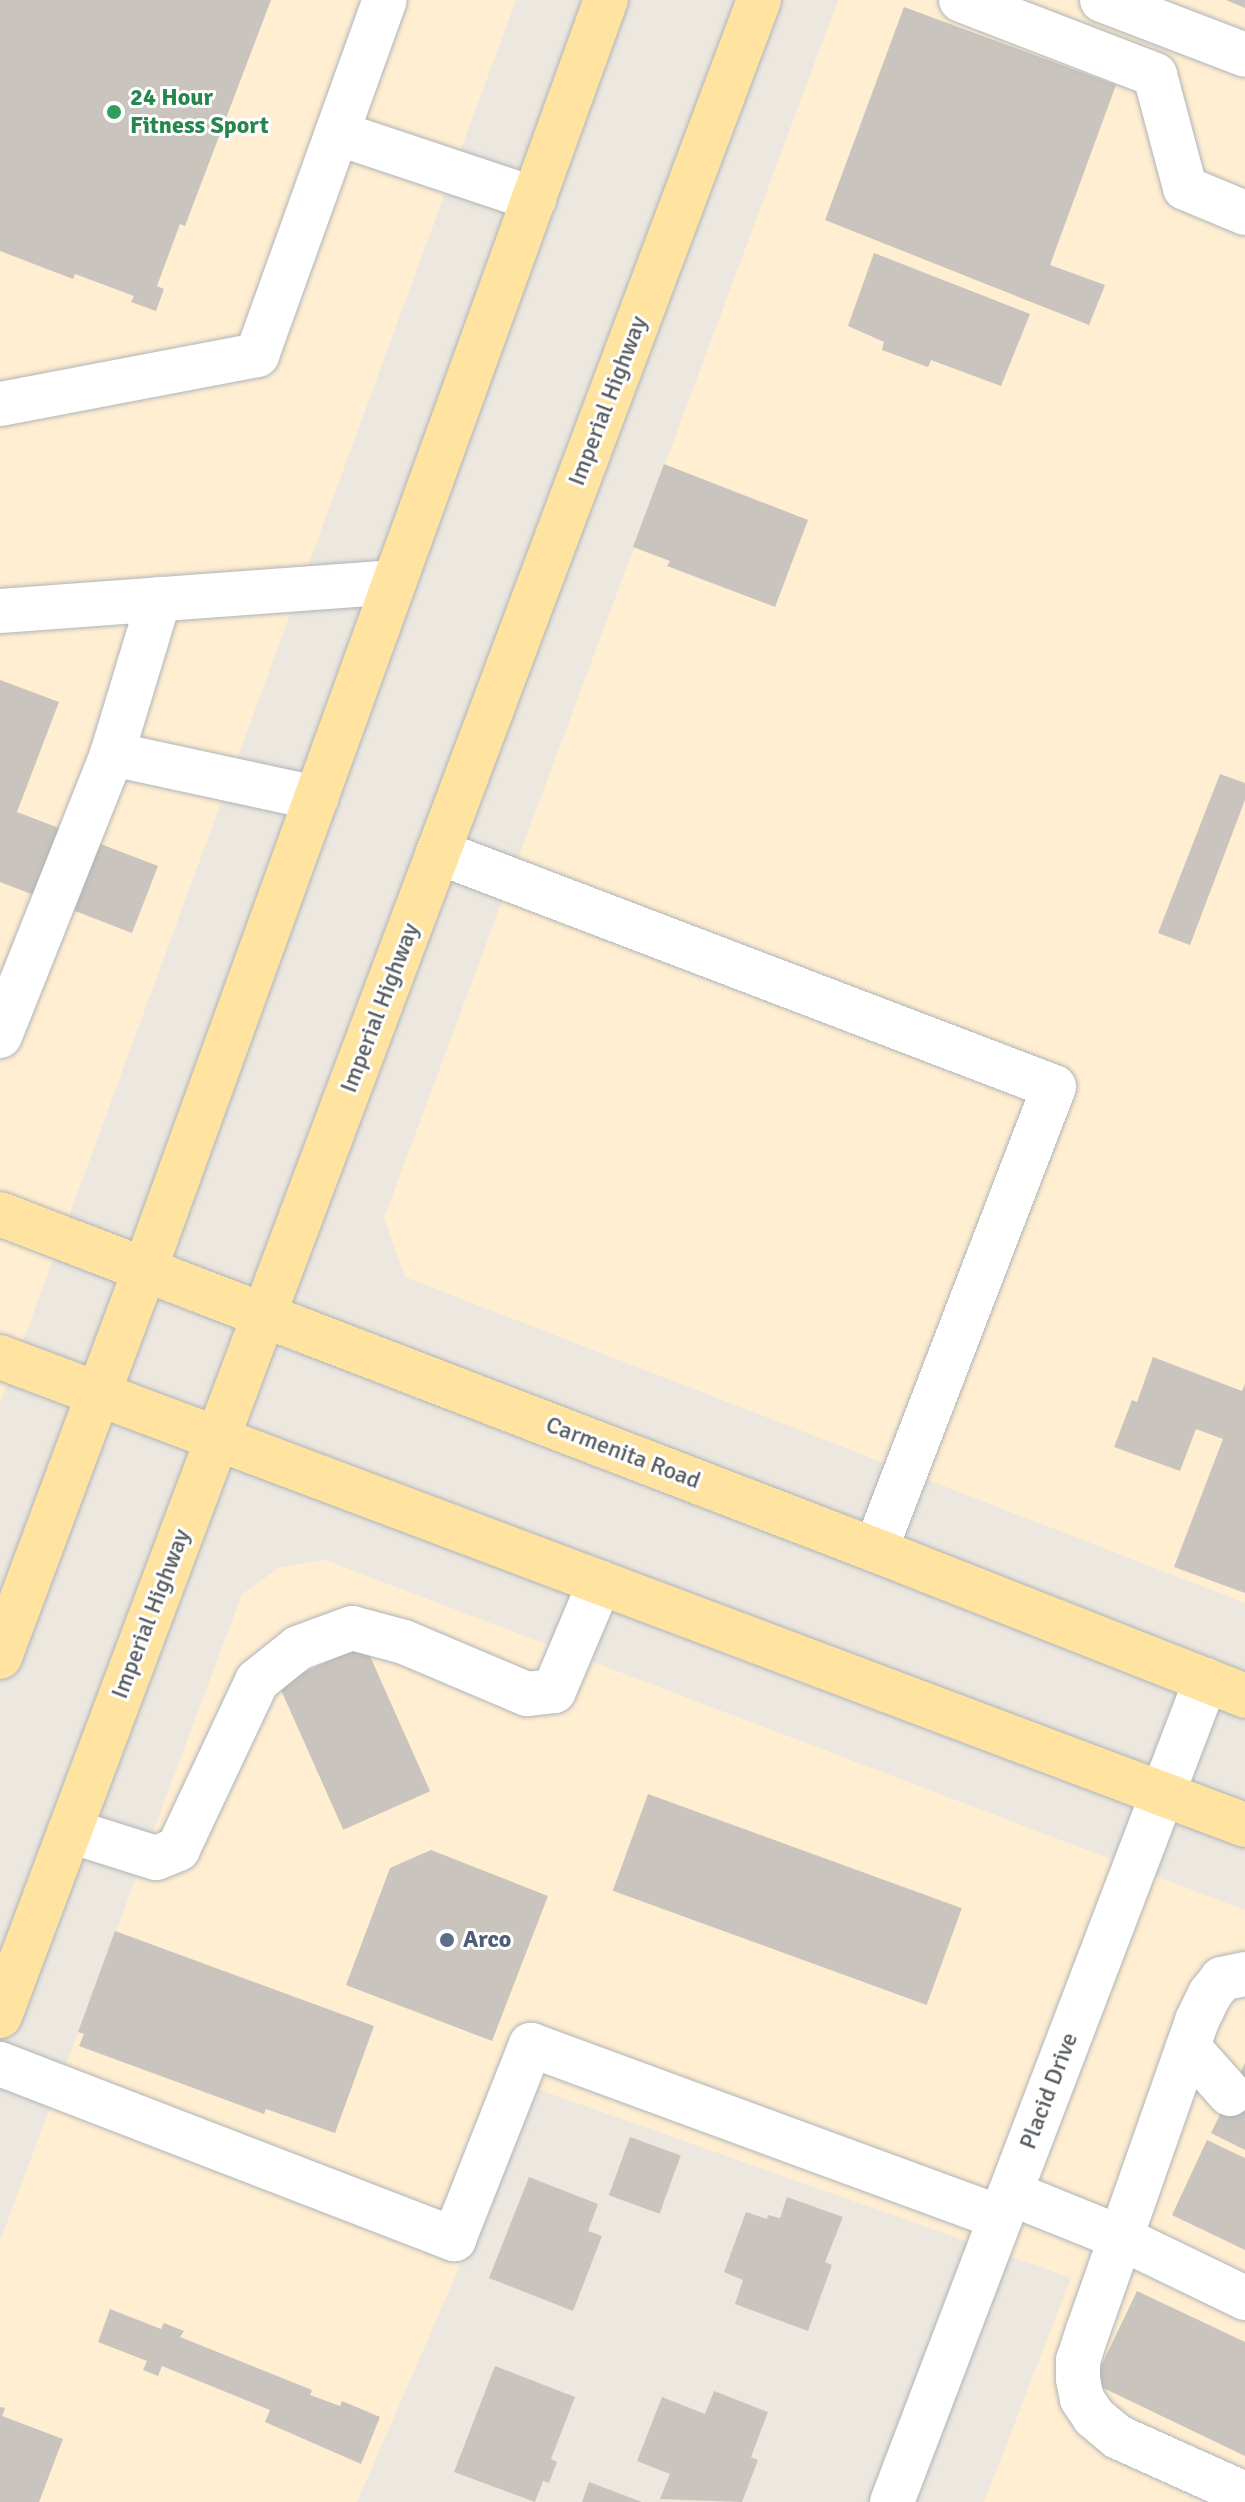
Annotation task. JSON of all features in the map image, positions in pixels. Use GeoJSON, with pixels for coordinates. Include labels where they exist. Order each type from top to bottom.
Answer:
{"type":"FeatureCollection","features":[{"type":"Feature","properties":{"kind":"main road"},"geometry":{"type":"LineString","coordinates":[[0,1657],[99,1395],[606,0]]}},
{"type":"Feature","properties":{"kind":"main road","name":"Imperial Highway"},"geometry":{"type":"LineString","coordinates":[[0,2016],[759,0]]}},
{"type":"Feature","properties":{"kind":"main road","name":"Carmenita Road"},"geometry":{"type":"LineString","coordinates":[[0,1214],[1226,1688]]}},
{"type":"Feature","properties":{"kind":"main road"},"geometry":{"type":"LineString","coordinates":[[0,1357],[1245,1825]]}},
{"type":"Feature","properties":{"kind":"street"},"geometry":{"type":"LineString","coordinates":[[0,404],[257,355],[385,0]]}},
{"type":"Feature","properties":{"kind":"street"},"geometry":{"type":"LineString","coordinates":[[961,0],[1155,75],[1185,188],[1245,213]]}},
{"type":"Feature","properties":{"kind":"street"},"geometry":{"type":"LineString","coordinates":[[1102,0],[1245,55]]}},
{"type":"Feature","properties":{"kind":"street"},"geometry":{"type":"LineString","coordinates":[[337,133],[534,199]]}},
{"type":"Feature","properties":{"kind":"street"},"geometry":{"type":"LineString","coordinates":[[0,611],[394,582]]}},
{"type":"Feature","properties":{"kind":"street"},"geometry":{"type":"LineString","coordinates":[[0,1036],[112,754],[159,599]]}},
{"type":"Feature","properties":{"kind":"street"},"geometry":{"type":"LineString","coordinates":[[112,754],[316,798]]}},
{"type":"Feature","properties":{"kind":"street"},"geometry":{"type":"LineString","coordinates":[[438,852],[1054,1087],[875,1550]]}},
{"type":"Feature","properties":{"kind":"street"},"geometry":{"type":"LineString","coordinates":[[70,1831],[156,1858],[178,1849],[257,1681],[298,1648],[352,1628],[404,1642],[527,1694],[554,1691],[600,1582]]}},
{"type":"Feature","properties":{"kind":"street","name":"Placid Drive"},"geometry":{"type":"LineString","coordinates":[[892,2502],[1163,1792],[1226,1688]]}},
{"type":"Feature","properties":{"kind":"street"},"geometry":{"type":"LineString","coordinates":[[1245,1974],[1222,1979],[1210,1994],[1119,2237],[1078,2360],[1082,2399],[1094,2417],[1118,2437],[1245,2494]]}},
{"type":"Feature","properties":{"kind":"street"},"geometry":{"type":"LineString","coordinates":[[0,2064],[454,2239],[531,2045],[1005,2206],[1119,2237],[1245,2298]]}},
{"type":"Feature","properties":{"kind":"street"},"geometry":{"type":"LineString","coordinates":[[1188,2047],[1230,2094]]}},
{"type":"Feature","properties":{"kind":"shaded area"},"geometry":{"type":"Polygon","coordinates":[[[0,0],[516,0],[0,1404],[0,0]]]}},
{"type":"Feature","properties":{"kind":"shaded area"},"geometry":{"type":"Polygon","coordinates":[[[838,0],[1245,0],[1245,1603],[405,1277],[384,1218],[838,0]]]}},
{"type":"Feature","properties":{"kind":"shaded area"},"geometry":{"type":"Polygon","coordinates":[[[325,1560],[1245,1910],[1245,2502],[984,2502],[1071,2278],[537,2089],[357,2502],[0,2502],[0,2241],[242,1594],[280,1567],[325,1560]]]}},
{"type":"Feature","properties":{"kind":"building","name":"24 Hour Fitness Sport"},"geometry":{"type":"Polygon","coordinates":[[[0,0],[271,0],[185,226],[180,224],[157,286],[164,289],[156,311],[131,302],[134,296],[75,274],[73,279],[0,251],[0,0]]]}},
{"type":"Feature","properties":{"kind":"building"},"geometry":{"type":"Polygon","coordinates":[[[1226,0],[1245,0],[1245,8],[1226,0]]]}},
{"type":"Feature","properties":{"kind":"building"},"geometry":{"type":"Polygon","coordinates":[[[904,7],[1116,85],[1050,265],[1105,285],[1089,325],[825,220],[904,7]]]}},
{"type":"Feature","properties":{"kind":"building"},"geometry":{"type":"Polygon","coordinates":[[[874,253],[1030,314],[1001,386],[931,360],[928,367],[882,350],[884,342],[848,326],[874,253]]]}},
{"type":"Feature","properties":{"kind":"building"},"geometry":{"type":"Polygon","coordinates":[[[664,464],[808,520],[775,607],[667,566],[670,561],[633,547],[664,464]]]}},
{"type":"Feature","properties":{"kind":"building"},"geometry":{"type":"Polygon","coordinates":[[[0,680],[59,702],[17,812],[158,866],[132,933],[0,882],[0,680]]]}},
{"type":"Feature","properties":{"kind":"building"},"geometry":{"type":"Polygon","coordinates":[[[1220,774],[1245,783],[1245,800],[1190,945],[1158,933],[1220,774]]]}},
{"type":"Feature","properties":{"kind":"building"},"geometry":{"type":"Polygon","coordinates":[[[1153,1357],[1242,1391],[1245,1384],[1245,1593],[1174,1567],[1223,1439],[1196,1429],[1180,1471],[1114,1447],[1132,1400],[1137,1402],[1153,1357]]]}},
{"type":"Feature","properties":{"kind":"building"},"geometry":{"type":"Polygon","coordinates":[[[365,1645],[430,1791],[343,1830],[278,1684],[365,1645]]]}},
{"type":"Feature","properties":{"kind":"building"},"geometry":{"type":"Polygon","coordinates":[[[648,1794],[962,1908],[927,2005],[613,1891],[648,1794]]]}},
{"type":"Feature","properties":{"kind":"building","name":"Arco"},"geometry":{"type":"Polygon","coordinates":[[[431,1850],[548,1896],[492,2041],[346,1985],[390,1868],[431,1850]]]}},
{"type":"Feature","properties":{"kind":"building"},"geometry":{"type":"Polygon","coordinates":[[[115,1931],[374,2026],[335,2133],[266,2109],[264,2114],[79,2046],[84,2034],[78,2032],[115,1931]]]}},
{"type":"Feature","properties":{"kind":"building"},"geometry":{"type":"Polygon","coordinates":[[[1245,2063],[1245,2150],[1211,2133],[1245,2063]]]}},
{"type":"Feature","properties":{"kind":"building"},"geometry":{"type":"Polygon","coordinates":[[[630,2137],[681,2155],[660,2214],[609,2195],[630,2137]]]}},
{"type":"Feature","properties":{"kind":"building"},"geometry":{"type":"Polygon","coordinates":[[[1207,2140],[1245,2158],[1245,2250],[1172,2215],[1207,2140]]]}},
{"type":"Feature","properties":{"kind":"building"},"geometry":{"type":"Polygon","coordinates":[[[529,2177],[598,2204],[588,2231],[602,2236],[573,2311],[489,2278],[529,2177]]]}},
{"type":"Feature","properties":{"kind":"building"},"geometry":{"type":"Polygon","coordinates":[[[787,2197],[843,2217],[825,2262],[832,2265],[808,2331],[735,2304],[743,2280],[724,2272],[746,2212],[767,2219],[768,2215],[780,2218],[787,2197]]]}},
{"type":"Feature","properties":{"kind":"building"},"geometry":{"type":"Polygon","coordinates":[[[1137,2291],[1245,2342],[1245,2456],[1093,2383],[1137,2291]]]}},
{"type":"Feature","properties":{"kind":"building"},"geometry":{"type":"Polygon","coordinates":[[[110,2309],[161,2329],[164,2323],[184,2331],[180,2337],[312,2390],[310,2395],[340,2406],[342,2401],[380,2417],[361,2464],[265,2422],[270,2410],[162,2366],[158,2376],[143,2370],[147,2361],[98,2342],[110,2309]]]}},
{"type":"Feature","properties":{"kind":"building"},"geometry":{"type":"Polygon","coordinates":[[[495,2366],[575,2397],[551,2459],[557,2462],[549,2483],[543,2481],[535,2502],[454,2472],[495,2366]]]}},
{"type":"Feature","properties":{"kind":"building"},"geometry":{"type":"Polygon","coordinates":[[[714,2391],[768,2412],[751,2457],[758,2460],[742,2502],[660,2499],[670,2474],[637,2461],[662,2397],[705,2414],[714,2391]]]}},
{"type":"Feature","properties":{"kind":"building"},"geometry":{"type":"Polygon","coordinates":[[[0,2407],[5,2408],[2,2416],[63,2439],[39,2502],[0,2502],[0,2407]]]}},
{"type":"Feature","properties":{"kind":"building"},"geometry":{"type":"Polygon","coordinates":[[[589,2482],[642,2502],[582,2502],[589,2482]]]}},
{"type":"Feature","properties":{"kind":"place","name":"24 Hour Fitness Sport"},"geometry":{"type":"Point","coordinates":[114,112]}},
{"type":"Feature","properties":{"kind":"place","name":"Arco"},"geometry":{"type":"Point","coordinates":[447,1940]}}]}
